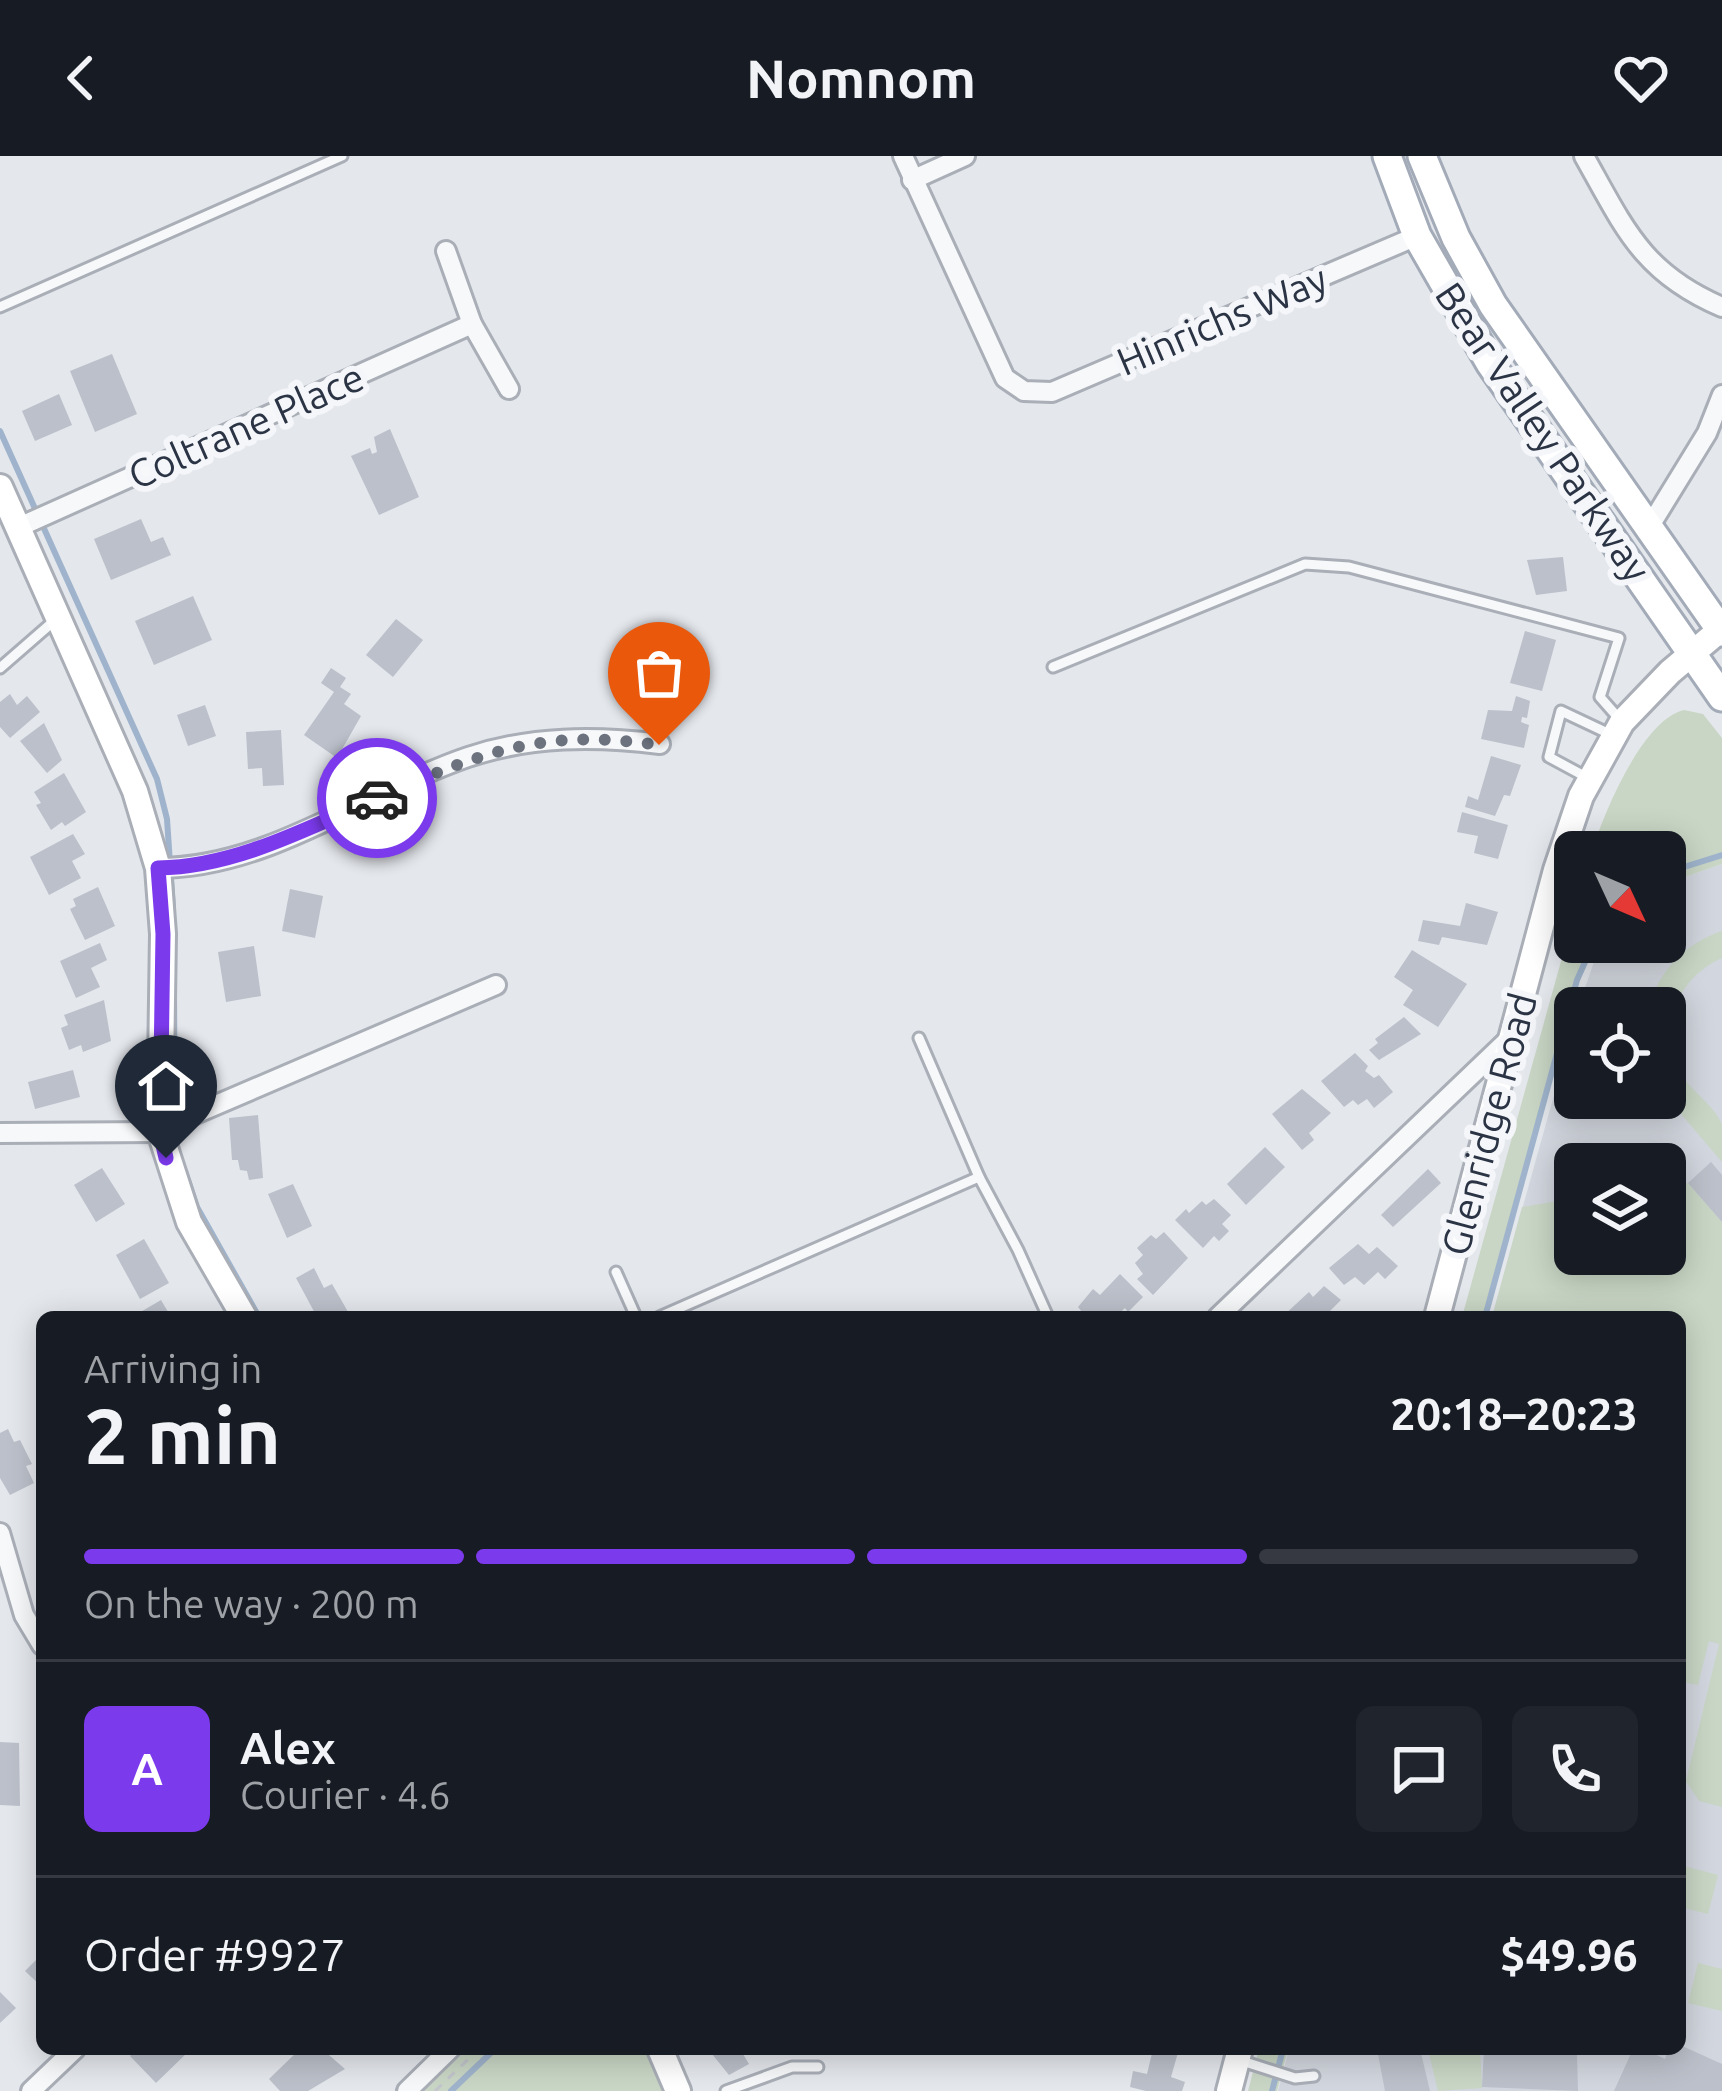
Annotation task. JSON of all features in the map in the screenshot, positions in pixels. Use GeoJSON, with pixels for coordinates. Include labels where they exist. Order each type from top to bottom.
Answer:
{"type":"FeatureCollection","features":[{"type":"Feature","properties":{"kind":"main road","name":"Bear Valley Parkway"},"geometry":{"type":"LineString","coordinates":[[1387,156],[1417,236],[1490,363],[1621,545],[1722,697]]}},
{"type":"Feature","properties":{"kind":"main road","name":"Bear Valley Parkway"},"geometry":{"type":"LineString","coordinates":[[1422,156],[1456,238],[1493,305],[1721,631]]}},
{"type":"Feature","properties":{"kind":"street"},"geometry":{"type":"LineString","coordinates":[[902,156],[912,180],[965,156]]}},
{"type":"Feature","properties":{"kind":"street"},"geometry":{"type":"LineString","coordinates":[[1584,156],[1635,246],[1673,283],[1722,307]]}},
{"type":"Feature","properties":{"kind":"street","name":"Hinrichs Way"},"geometry":{"type":"LineString","coordinates":[[912,180],[1005,378],[1024,391],[1052,392],[1417,236]]}},
{"type":"Feature","properties":{"kind":"street"},"geometry":{"type":"LineString","coordinates":[[446,251],[472,324],[508,389]]}},
{"type":"Feature","properties":{"kind":"street","name":"Coltrane Place"},"geometry":{"type":"LineString","coordinates":[[19,527],[472,324]]}},
{"type":"Feature","properties":{"kind":"street"},"geometry":{"type":"LineString","coordinates":[[1648,529],[1707,433],[1722,395]]}},
{"type":"Feature","properties":{"kind":"street"},"geometry":{"type":"LineString","coordinates":[[0,487],[135,791],[158,868],[163,934],[160,1130],[189,1222],[241,1311]]}},
{"type":"Feature","properties":{"kind":"street","name":"Glenridge Road"},"geometry":{"type":"LineString","coordinates":[[1439,1311],[1556,870],[1590,779],[1618,729],[1690,653],[1721,631]]}},
{"type":"Feature","properties":{"kind":"street"},"geometry":{"type":"LineString","coordinates":[[158,868],[177,868],[266,847],[469,757],[531,742],[605,737],[659,745]]}},
{"type":"Feature","properties":{"kind":"street"},"geometry":{"type":"LineString","coordinates":[[0,1133],[160,1130],[496,985]]}},
{"type":"Feature","properties":{"kind":"street"},"geometry":{"type":"LineString","coordinates":[[1224,1311],[1513,1036]]}},
{"type":"Feature","properties":{"kind":"street"},"geometry":{"type":"LineString","coordinates":[[0,1534],[24,1615],[36,1635]]}},
{"type":"Feature","properties":{"kind":"street"},"geometry":{"type":"LineString","coordinates":[[32,2091],[69,2055]]}},
{"type":"Feature","properties":{"kind":"street"},"geometry":{"type":"LineString","coordinates":[[407,2091],[444,2055]]}},
{"type":"Feature","properties":{"kind":"street"},"geometry":{"type":"LineString","coordinates":[[663,2055],[678,2091]]}},
{"type":"Feature","properties":{"kind":"street"},"geometry":{"type":"LineString","coordinates":[[1229,2091],[1239,2055]]}},
{"type":"Feature","properties":{"kind":"lane"},"geometry":{"type":"LineString","coordinates":[[0,307],[342,156]]}},
{"type":"Feature","properties":{"kind":"lane"},"geometry":{"type":"LineString","coordinates":[[1053,667],[1305,564],[1349,567],[1619,638],[1600,697],[1618,729]]}},
{"type":"Feature","properties":{"kind":"lane"},"geometry":{"type":"LineString","coordinates":[[0,668],[58,617]]}},
{"type":"Feature","properties":{"kind":"lane"},"geometry":{"type":"LineString","coordinates":[[1590,779],[1549,758],[1561,711],[1618,729]]}},
{"type":"Feature","properties":{"kind":"lane"},"geometry":{"type":"LineString","coordinates":[[919,1039],[979,1178],[1045,1311]]}},
{"type":"Feature","properties":{"kind":"lane"},"geometry":{"type":"LineString","coordinates":[[673,1311],[979,1178]]}},
{"type":"Feature","properties":{"kind":"lane"},"geometry":{"type":"LineString","coordinates":[[616,1272],[633,1311]]}},
{"type":"Feature","properties":{"kind":"lane"},"geometry":{"type":"LineString","coordinates":[[1241,2055],[1295,2078],[1314,2076]]}},
{"type":"Feature","properties":{"kind":"lane"},"geometry":{"type":"LineString","coordinates":[[726,2091],[792,2067],[818,2067]]}},
{"type":"Feature","properties":{"kind":"path"},"geometry":{"type":"LineString","coordinates":[[435,2091],[473,2055]]}},
{"type":"Feature","properties":{"kind":"shaded area"},"geometry":{"type":"Polygon","coordinates":[[[1722,864],[1722,2091],[1278,2091],[1287,2055],[1686,2055],[1686,1311],[1494,1311],[1554,1095],[1554,1119],[1686,1119],[1686,987],[1585,987],[1594,963],[1686,963],[1686,877],[1722,864]]]}},
{"type":"Feature","properties":{"kind":"green space"},"geometry":{"type":"Polygon","coordinates":[[[1684,710],[1703,714],[1722,738],[1722,864],[1686,877],[1686,831],[1599,831],[1627,770],[1669,717],[1684,710]]]}},
{"type":"Feature","properties":{"kind":"green space"},"geometry":{"type":"Polygon","coordinates":[[[1722,931],[1722,958],[1686,987],[1657,987],[1673,963],[1686,963],[1686,951],[1722,931]]]}},
{"type":"Feature","properties":{"kind":"green space"},"geometry":{"type":"Polygon","coordinates":[[[1561,963],[1583,963],[1577,987],[1554,987],[1554,1071],[1489,1311],[1464,1311],[1561,963]]]}},
{"type":"Feature","properties":{"kind":"green space"},"geometry":{"type":"Polygon","coordinates":[[[1686,1080],[1722,1125],[1722,1162],[1685,1119],[1686,1080]]]}},
{"type":"Feature","properties":{"kind":"green space"},"geometry":{"type":"Polygon","coordinates":[[[1686,1183],[1722,1222],[1722,1807],[1699,1801],[1686,1781],[1719,1644],[1709,1641],[1698,1685],[1686,1683],[1686,1311],[1494,1311],[1522,1207],[1554,1202],[1554,1275],[1686,1275],[1686,1183]]]}},
{"type":"Feature","properties":{"kind":"green space"},"geometry":{"type":"Polygon","coordinates":[[[1686,1867],[1718,1875],[1708,1914],[1686,1908],[1686,1867]]]}},
{"type":"Feature","properties":{"kind":"green space"},"geometry":{"type":"Polygon","coordinates":[[[1698,1963],[1722,1969],[1722,2011],[1688,2003],[1698,1963]]]}},
{"type":"Feature","properties":{"kind":"green space"},"geometry":{"type":"Polygon","coordinates":[[[461,2055],[652,2055],[668,2091],[423,2091],[461,2055]]]}},
{"type":"Feature","properties":{"kind":"green space"},"geometry":{"type":"Polygon","coordinates":[[[1257,2055],[1286,2055],[1277,2091],[1248,2091],[1257,2055]]]}},
{"type":"Feature","properties":{"kind":"green space"},"geometry":{"type":"Polygon","coordinates":[[[1429,2055],[1480,2055],[1482,2088],[1438,2091],[1429,2055]]]}},
{"type":"Feature","properties":{"kind":"building"},"geometry":{"type":"Polygon","coordinates":[[[112,354],[137,414],[95,432],[70,371],[112,354]]]}},
{"type":"Feature","properties":{"kind":"building"},"geometry":{"type":"Polygon","coordinates":[[[59,394],[72,425],[35,441],[22,411],[59,394]]]}},
{"type":"Feature","properties":{"kind":"building"},"geometry":{"type":"Polygon","coordinates":[[[390,429],[419,497],[379,515],[351,456],[370,448],[372,454],[377,452],[374,437],[390,429]]]}},
{"type":"Feature","properties":{"kind":"building"},"geometry":{"type":"Polygon","coordinates":[[[141,519],[151,542],[163,537],[171,555],[111,580],[94,539],[141,519]]]}},
{"type":"Feature","properties":{"kind":"building"},"geometry":{"type":"Polygon","coordinates":[[[1563,557],[1567,591],[1536,595],[1527,560],[1563,557]]]}},
{"type":"Feature","properties":{"kind":"building"},"geometry":{"type":"Polygon","coordinates":[[[193,596],[212,640],[154,665],[135,621],[193,596]]]}},
{"type":"Feature","properties":{"kind":"building"},"geometry":{"type":"Polygon","coordinates":[[[396,619],[423,640],[393,677],[366,655],[396,619]]]}},
{"type":"Feature","properties":{"kind":"building"},"geometry":{"type":"Polygon","coordinates":[[[1525,631],[1556,640],[1542,691],[1510,683],[1525,631]]]}},
{"type":"Feature","properties":{"kind":"building"},"geometry":{"type":"Polygon","coordinates":[[[331,668],[346,678],[340,687],[351,694],[344,704],[361,716],[337,758],[304,735],[334,692],[321,683],[331,668]]]}},
{"type":"Feature","properties":{"kind":"building"},"geometry":{"type":"Polygon","coordinates":[[[10,694],[17,705],[27,696],[40,712],[10,738],[0,727],[0,702],[10,694]]]}},
{"type":"Feature","properties":{"kind":"building"},"geometry":{"type":"Polygon","coordinates":[[[1516,696],[1530,701],[1527,718],[1522,717],[1521,722],[1529,725],[1524,748],[1481,739],[1488,710],[1512,711],[1516,696]]]}},
{"type":"Feature","properties":{"kind":"building"},"geometry":{"type":"Polygon","coordinates":[[[205,705],[216,736],[188,746],[177,715],[205,705]]]}},
{"type":"Feature","properties":{"kind":"building"},"geometry":{"type":"Polygon","coordinates":[[[44,723],[62,760],[47,773],[20,741],[44,723]]]}},
{"type":"Feature","properties":{"kind":"building"},"geometry":{"type":"Polygon","coordinates":[[[281,730],[284,785],[263,786],[262,768],[248,769],[246,732],[281,730]]]}},
{"type":"Feature","properties":{"kind":"building"},"geometry":{"type":"Polygon","coordinates":[[[1491,756],[1521,765],[1510,796],[1504,795],[1495,816],[1465,807],[1468,796],[1478,800],[1491,756]]]}},
{"type":"Feature","properties":{"kind":"building"},"geometry":{"type":"Polygon","coordinates":[[[64,773],[86,812],[51,830],[34,792],[64,773]]]}},
{"type":"Feature","properties":{"kind":"building"},"geometry":{"type":"Polygon","coordinates":[[[1462,812],[1508,825],[1498,859],[1474,853],[1478,836],[1457,832],[1462,812]]]}},
{"type":"Feature","properties":{"kind":"building"},"geometry":{"type":"Polygon","coordinates":[[[73,834],[85,854],[72,861],[81,878],[49,895],[30,857],[73,834]]]}},
{"type":"Feature","properties":{"kind":"building"},"geometry":{"type":"Polygon","coordinates":[[[98,887],[115,926],[85,940],[70,909],[76,906],[73,899],[98,887]]]}},
{"type":"Feature","properties":{"kind":"building"},"geometry":{"type":"Polygon","coordinates":[[[290,889],[323,896],[315,938],[282,931],[290,889]]]}},
{"type":"Feature","properties":{"kind":"building"},"geometry":{"type":"Polygon","coordinates":[[[1466,903],[1498,912],[1487,945],[1442,937],[1439,945],[1418,941],[1423,920],[1460,926],[1466,903]]]}},
{"type":"Feature","properties":{"kind":"building"},"geometry":{"type":"Polygon","coordinates":[[[100,943],[107,960],[91,968],[100,987],[76,998],[60,961],[100,943]]]}},
{"type":"Feature","properties":{"kind":"building"},"geometry":{"type":"Polygon","coordinates":[[[254,946],[261,996],[226,1002],[218,952],[254,946]]]}},
{"type":"Feature","properties":{"kind":"building"},"geometry":{"type":"Polygon","coordinates":[[[1412,950],[1467,984],[1438,1027],[1403,1005],[1413,990],[1394,977],[1412,950]]]}},
{"type":"Feature","properties":{"kind":"building"},"geometry":{"type":"Polygon","coordinates":[[[104,1000],[111,1041],[83,1052],[81,1045],[69,1050],[61,1028],[68,1025],[64,1015],[104,1000]]]}},
{"type":"Feature","properties":{"kind":"building"},"geometry":{"type":"Polygon","coordinates":[[[1404,1017],[1421,1034],[1379,1060],[1369,1050],[1378,1043],[1375,1039],[1404,1017]]]}},
{"type":"Feature","properties":{"kind":"building"},"geometry":{"type":"Polygon","coordinates":[[[1355,1053],[1368,1066],[1365,1071],[1374,1078],[1379,1075],[1393,1092],[1374,1108],[1367,1099],[1358,1105],[1353,1100],[1344,1107],[1321,1081],[1355,1053]]]}},
{"type":"Feature","properties":{"kind":"building"},"geometry":{"type":"Polygon","coordinates":[[[73,1070],[80,1097],[35,1109],[28,1082],[73,1070]]]}},
{"type":"Feature","properties":{"kind":"building"},"geometry":{"type":"Polygon","coordinates":[[[1302,1089],[1331,1113],[1309,1133],[1314,1140],[1302,1150],[1272,1114],[1302,1089]]]}},
{"type":"Feature","properties":{"kind":"building"},"geometry":{"type":"Polygon","coordinates":[[[258,1115],[263,1178],[249,1180],[238,1160],[232,1160],[229,1118],[258,1115]]]}},
{"type":"Feature","properties":{"kind":"building"},"geometry":{"type":"Polygon","coordinates":[[[1265,1147],[1285,1167],[1246,1205],[1227,1184],[1265,1147]]]}},
{"type":"Feature","properties":{"kind":"building"},"geometry":{"type":"Polygon","coordinates":[[[1711,1162],[1722,1175],[1722,1222],[1688,1183],[1711,1162]]]}},
{"type":"Feature","properties":{"kind":"building"},"geometry":{"type":"Polygon","coordinates":[[[102,1168],[125,1204],[96,1222],[74,1185],[102,1168]]]}},
{"type":"Feature","properties":{"kind":"building"},"geometry":{"type":"Polygon","coordinates":[[[1428,1169],[1441,1183],[1393,1227],[1381,1215],[1428,1169]]]}},
{"type":"Feature","properties":{"kind":"building"},"geometry":{"type":"Polygon","coordinates":[[[293,1184],[312,1226],[287,1238],[268,1194],[293,1184]]]}},
{"type":"Feature","properties":{"kind":"building"},"geometry":{"type":"Polygon","coordinates":[[[1214,1199],[1231,1215],[1222,1224],[1229,1231],[1219,1241],[1214,1236],[1203,1248],[1175,1220],[1186,1209],[1189,1213],[1202,1201],[1206,1205],[1214,1199]]]}},
{"type":"Feature","properties":{"kind":"building"},"geometry":{"type":"Polygon","coordinates":[[[1164,1232],[1188,1258],[1153,1295],[1137,1279],[1143,1274],[1135,1263],[1143,1255],[1137,1248],[1151,1235],[1156,1239],[1164,1232]]]}},
{"type":"Feature","properties":{"kind":"building"},"geometry":{"type":"Polygon","coordinates":[[[144,1239],[169,1283],[140,1299],[116,1255],[144,1239]]]}},
{"type":"Feature","properties":{"kind":"building"},"geometry":{"type":"Polygon","coordinates":[[[1358,1244],[1369,1254],[1377,1247],[1398,1266],[1385,1279],[1378,1272],[1364,1285],[1355,1277],[1344,1285],[1329,1268],[1358,1244]]]}},
{"type":"Feature","properties":{"kind":"building"},"geometry":{"type":"Polygon","coordinates":[[[314,1268],[324,1288],[332,1284],[348,1311],[314,1311],[296,1278],[314,1268]]]}},
{"type":"Feature","properties":{"kind":"building"},"geometry":{"type":"Polygon","coordinates":[[[1120,1274],[1143,1297],[1129,1311],[1081,1311],[1078,1307],[1093,1289],[1100,1295],[1120,1274]]]}},
{"type":"Feature","properties":{"kind":"building"},"geometry":{"type":"Polygon","coordinates":[[[1324,1286],[1341,1300],[1330,1311],[1288,1311],[1309,1292],[1313,1297],[1324,1286]]]}},
{"type":"Feature","properties":{"kind":"building"},"geometry":{"type":"Polygon","coordinates":[[[161,1300],[167,1311],[142,1311],[161,1300]]]}},
{"type":"Feature","properties":{"kind":"building"},"geometry":{"type":"Polygon","coordinates":[[[8,1429],[14,1442],[20,1440],[32,1464],[26,1466],[34,1483],[10,1495],[0,1478],[0,1433],[8,1429]]]}},
{"type":"Feature","properties":{"kind":"building"},"geometry":{"type":"Polygon","coordinates":[[[0,1742],[19,1743],[20,1806],[0,1805],[0,1742]]]}},
{"type":"Feature","properties":{"kind":"building"},"geometry":{"type":"Polygon","coordinates":[[[36,1960],[36,1981],[25,1971],[36,1960]]]}},
{"type":"Feature","properties":{"kind":"building"},"geometry":{"type":"Polygon","coordinates":[[[0,1992],[16,2008],[0,2023],[0,1992]]]}},
{"type":"Feature","properties":{"kind":"building"},"geometry":{"type":"Polygon","coordinates":[[[1686,2048],[1722,2064],[1722,2091],[1614,2091],[1630,2055],[1665,2059],[1667,2055],[1686,2055],[1686,2048]]]}},
{"type":"Feature","properties":{"kind":"building"},"geometry":{"type":"Polygon","coordinates":[[[131,2055],[185,2055],[156,2083],[131,2055]]]}},
{"type":"Feature","properties":{"kind":"building"},"geometry":{"type":"Polygon","coordinates":[[[294,2055],[329,2055],[345,2069],[308,2091],[280,2091],[269,2079],[294,2055]]]}},
{"type":"Feature","properties":{"kind":"building"},"geometry":{"type":"Polygon","coordinates":[[[713,2055],[744,2055],[749,2064],[729,2075],[713,2055]]]}},
{"type":"Feature","properties":{"kind":"building"},"geometry":{"type":"Polygon","coordinates":[[[1152,2055],[1177,2055],[1171,2077],[1185,2082],[1182,2091],[1130,2087],[1133,2071],[1147,2074],[1152,2055]]]}},
{"type":"Feature","properties":{"kind":"building"},"geometry":{"type":"Polygon","coordinates":[[[1378,2055],[1421,2055],[1430,2091],[1385,2091],[1378,2055]]]}},
{"type":"Feature","properties":{"kind":"building"},"geometry":{"type":"Polygon","coordinates":[[[1484,2055],[1577,2055],[1578,2091],[1482,2087],[1484,2055]]]}},
{"type":"Feature","properties":{"kind":"waterway"},"geometry":{"type":"LineString","coordinates":[[0,431],[157,779],[167,819],[173,908]]}},
{"type":"Feature","properties":{"kind":"waterway"},"geometry":{"type":"LineString","coordinates":[[1686,866],[1722,855]]}},
{"type":"Feature","properties":{"kind":"waterway"},"geometry":{"type":"LineString","coordinates":[[1487,1311],[1585,963]]}},
{"type":"Feature","properties":{"kind":"waterway"},"geometry":{"type":"LineString","coordinates":[[174,993],[175,1141]]}},
{"type":"Feature","properties":{"kind":"waterway"},"geometry":{"type":"LineString","coordinates":[[185,1171],[197,1207],[256,1311]]}},
{"type":"Feature","properties":{"kind":"waterway"},"geometry":{"type":"LineString","coordinates":[[451,2091],[489,2055]]}},
{"type":"Feature","properties":{"kind":"waterway"},"geometry":{"type":"LineString","coordinates":[[1272,2091],[1281,2055]]}},
{"type":"Feature","properties":{"kind":"way so far"},"geometry":{"type":"LineString","coordinates":[[377,798],[469,757],[531,742],[605,737],[659,745]]}},
{"type":"Feature","properties":{"kind":"route"},"geometry":{"type":"LineString","coordinates":[[166,1158],[160,1132],[163,934],[158,868],[177,868],[266,847],[377,798]]}}]}
